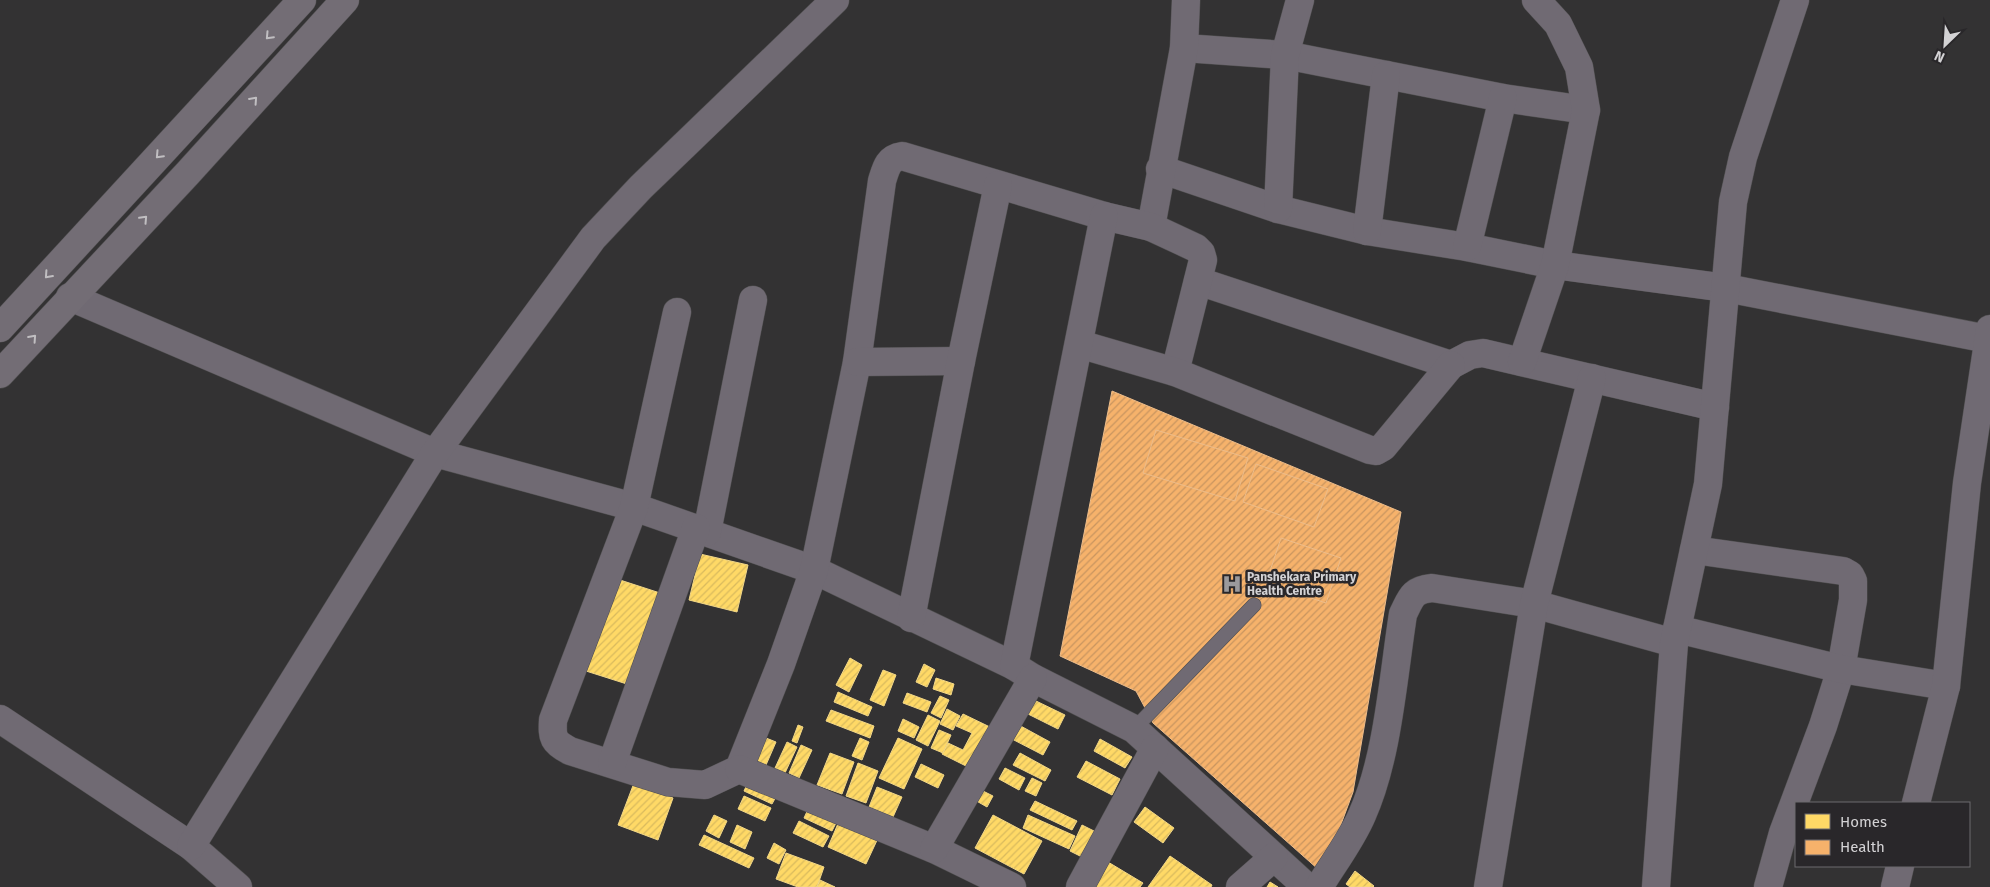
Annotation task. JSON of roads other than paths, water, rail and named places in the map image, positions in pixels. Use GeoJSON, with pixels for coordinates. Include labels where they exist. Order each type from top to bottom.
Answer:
{"type":"FeatureCollection","features":[{"type":"Feature","properties":{"kind":"street"},"geometry":{"type":"LineString","coordinates":[[0,374],[187,174],[344,0]]}},
{"type":"Feature","properties":{"kind":"street"},"geometry":{"type":"LineString","coordinates":[[191,846],[435,453],[593,238],[641,186],[835,0]]}},
{"type":"Feature","properties":{"kind":"street"},"geometry":{"type":"LineString","coordinates":[[1151,227],[1160,169],[1184,48],[1186,0]]}},
{"type":"Feature","properties":{"kind":"street"},"geometry":{"type":"LineString","coordinates":[[1278,208],[1285,56],[1300,0]]}},
{"type":"Feature","properties":{"kind":"street"},"geometry":{"type":"LineString","coordinates":[[1522,362],[1556,266],[1586,110],[1579,67],[1558,24],[1536,0]]}},
{"type":"Feature","properties":{"kind":"street"},"geometry":{"type":"LineString","coordinates":[[1656,887],[1676,636],[1708,484],[1733,202],[1743,157],[1795,0]]}},
{"type":"Feature","properties":{"kind":"street"},"geometry":{"type":"LineString","coordinates":[[0,328],[292,3]]}},
{"type":"Feature","properties":{"kind":"street"},"geometry":{"type":"LineString","coordinates":[[1184,48],[1285,56],[1503,98],[1586,110]]}},
{"type":"Feature","properties":{"kind":"street"},"geometry":{"type":"LineString","coordinates":[[1366,231],[1386,75]]}},
{"type":"Feature","properties":{"kind":"street"},"geometry":{"type":"LineString","coordinates":[[1467,247],[1503,98]]}},
{"type":"Feature","properties":{"kind":"street"},"geometry":{"type":"LineString","coordinates":[[739,770],[781,664],[814,570],[857,362],[882,181],[888,164],[894,157],[902,156],[1104,216],[1151,227],[1196,248],[1201,253],[1203,260],[1175,372]]}},
{"type":"Feature","properties":{"kind":"street"},"geometry":{"type":"LineString","coordinates":[[1160,169],[1278,208],[1366,231],[1467,247],[1556,266],[1726,288],[1989,334],[1967,483],[1946,686],[1916,802]]}},
{"type":"Feature","properties":{"kind":"street"},"geometry":{"type":"LineString","coordinates":[[912,618],[961,361],[998,185]]}},
{"type":"Feature","properties":{"kind":"street"},"geometry":{"type":"LineString","coordinates":[[934,849],[1023,672],[1079,344],[1104,216]]}},
{"type":"Feature","properties":{"kind":"street"},"geometry":{"type":"LineString","coordinates":[[1198,281],[1451,365]]}},
{"type":"Feature","properties":{"kind":"street"},"geometry":{"type":"LineString","coordinates":[[70,297],[435,453],[634,507],[814,570],[1023,672],[1134,729],[1307,887]]}},
{"type":"Feature","properties":{"kind":"street"},"geometry":{"type":"LineString","coordinates":[[612,763],[702,530],[753,300]]}},
{"type":"Feature","properties":{"kind":"street"},"geometry":{"type":"LineString","coordinates":[[677,312],[634,507],[553,720],[552,734],[557,744],[570,751],[668,782],[704,784],[739,770],[934,849],[1012,887]]}},
{"type":"Feature","properties":{"kind":"street"},"geometry":{"type":"LineString","coordinates":[[1079,344],[1175,372],[1376,451],[1383,447],[1451,365],[1470,355],[1483,353],[1715,407]]}},
{"type":"Feature","properties":{"kind":"street"},"geometry":{"type":"LineString","coordinates":[[857,362],[961,361]]}},
{"type":"Feature","properties":{"kind":"street"},"geometry":{"type":"LineString","coordinates":[[1488,887],[1534,604],[1592,378]]}},
{"type":"Feature","properties":{"kind":"street"},"geometry":{"type":"LineString","coordinates":[[1694,550],[1843,571],[1850,575],[1853,581],[1853,600],[1841,669],[1823,726],[1783,832],[1768,887]]}},
{"type":"Feature","properties":{"kind":"street"},"geometry":{"type":"LineString","coordinates":[[1319,887],[1362,816],[1371,791],[1382,752],[1403,614],[1411,597],[1420,589],[1432,588],[1534,604],[1676,636],[1841,669],[1946,686]]}},
{"type":"Feature","properties":{"kind":"street"},"geometry":{"type":"LineString","coordinates":[[0,720],[191,846],[238,887]]}},
{"type":"Feature","properties":{"kind":"street"},"geometry":{"type":"LineString","coordinates":[[1080,887],[1155,748]]}},
{"type":"Feature","properties":{"kind":"street"},"geometry":{"type":"LineString","coordinates":[[1240,887],[1274,857]]}},
{"type":"Feature","properties":{"kind":"street"},"geometry":{"type":"LineString","coordinates":[[1895,887],[1900,867]]}},
{"type":"Feature","properties":{"kind":"lane"},"geometry":{"type":"LineString","coordinates":[[1134,729],[1254,605]]}},
{"type":"Feature","properties":{"kind":"place","name":"Panshekara Primary Health Centre"},"geometry":{"type":"Point","coordinates":[1232,584]}}]}
